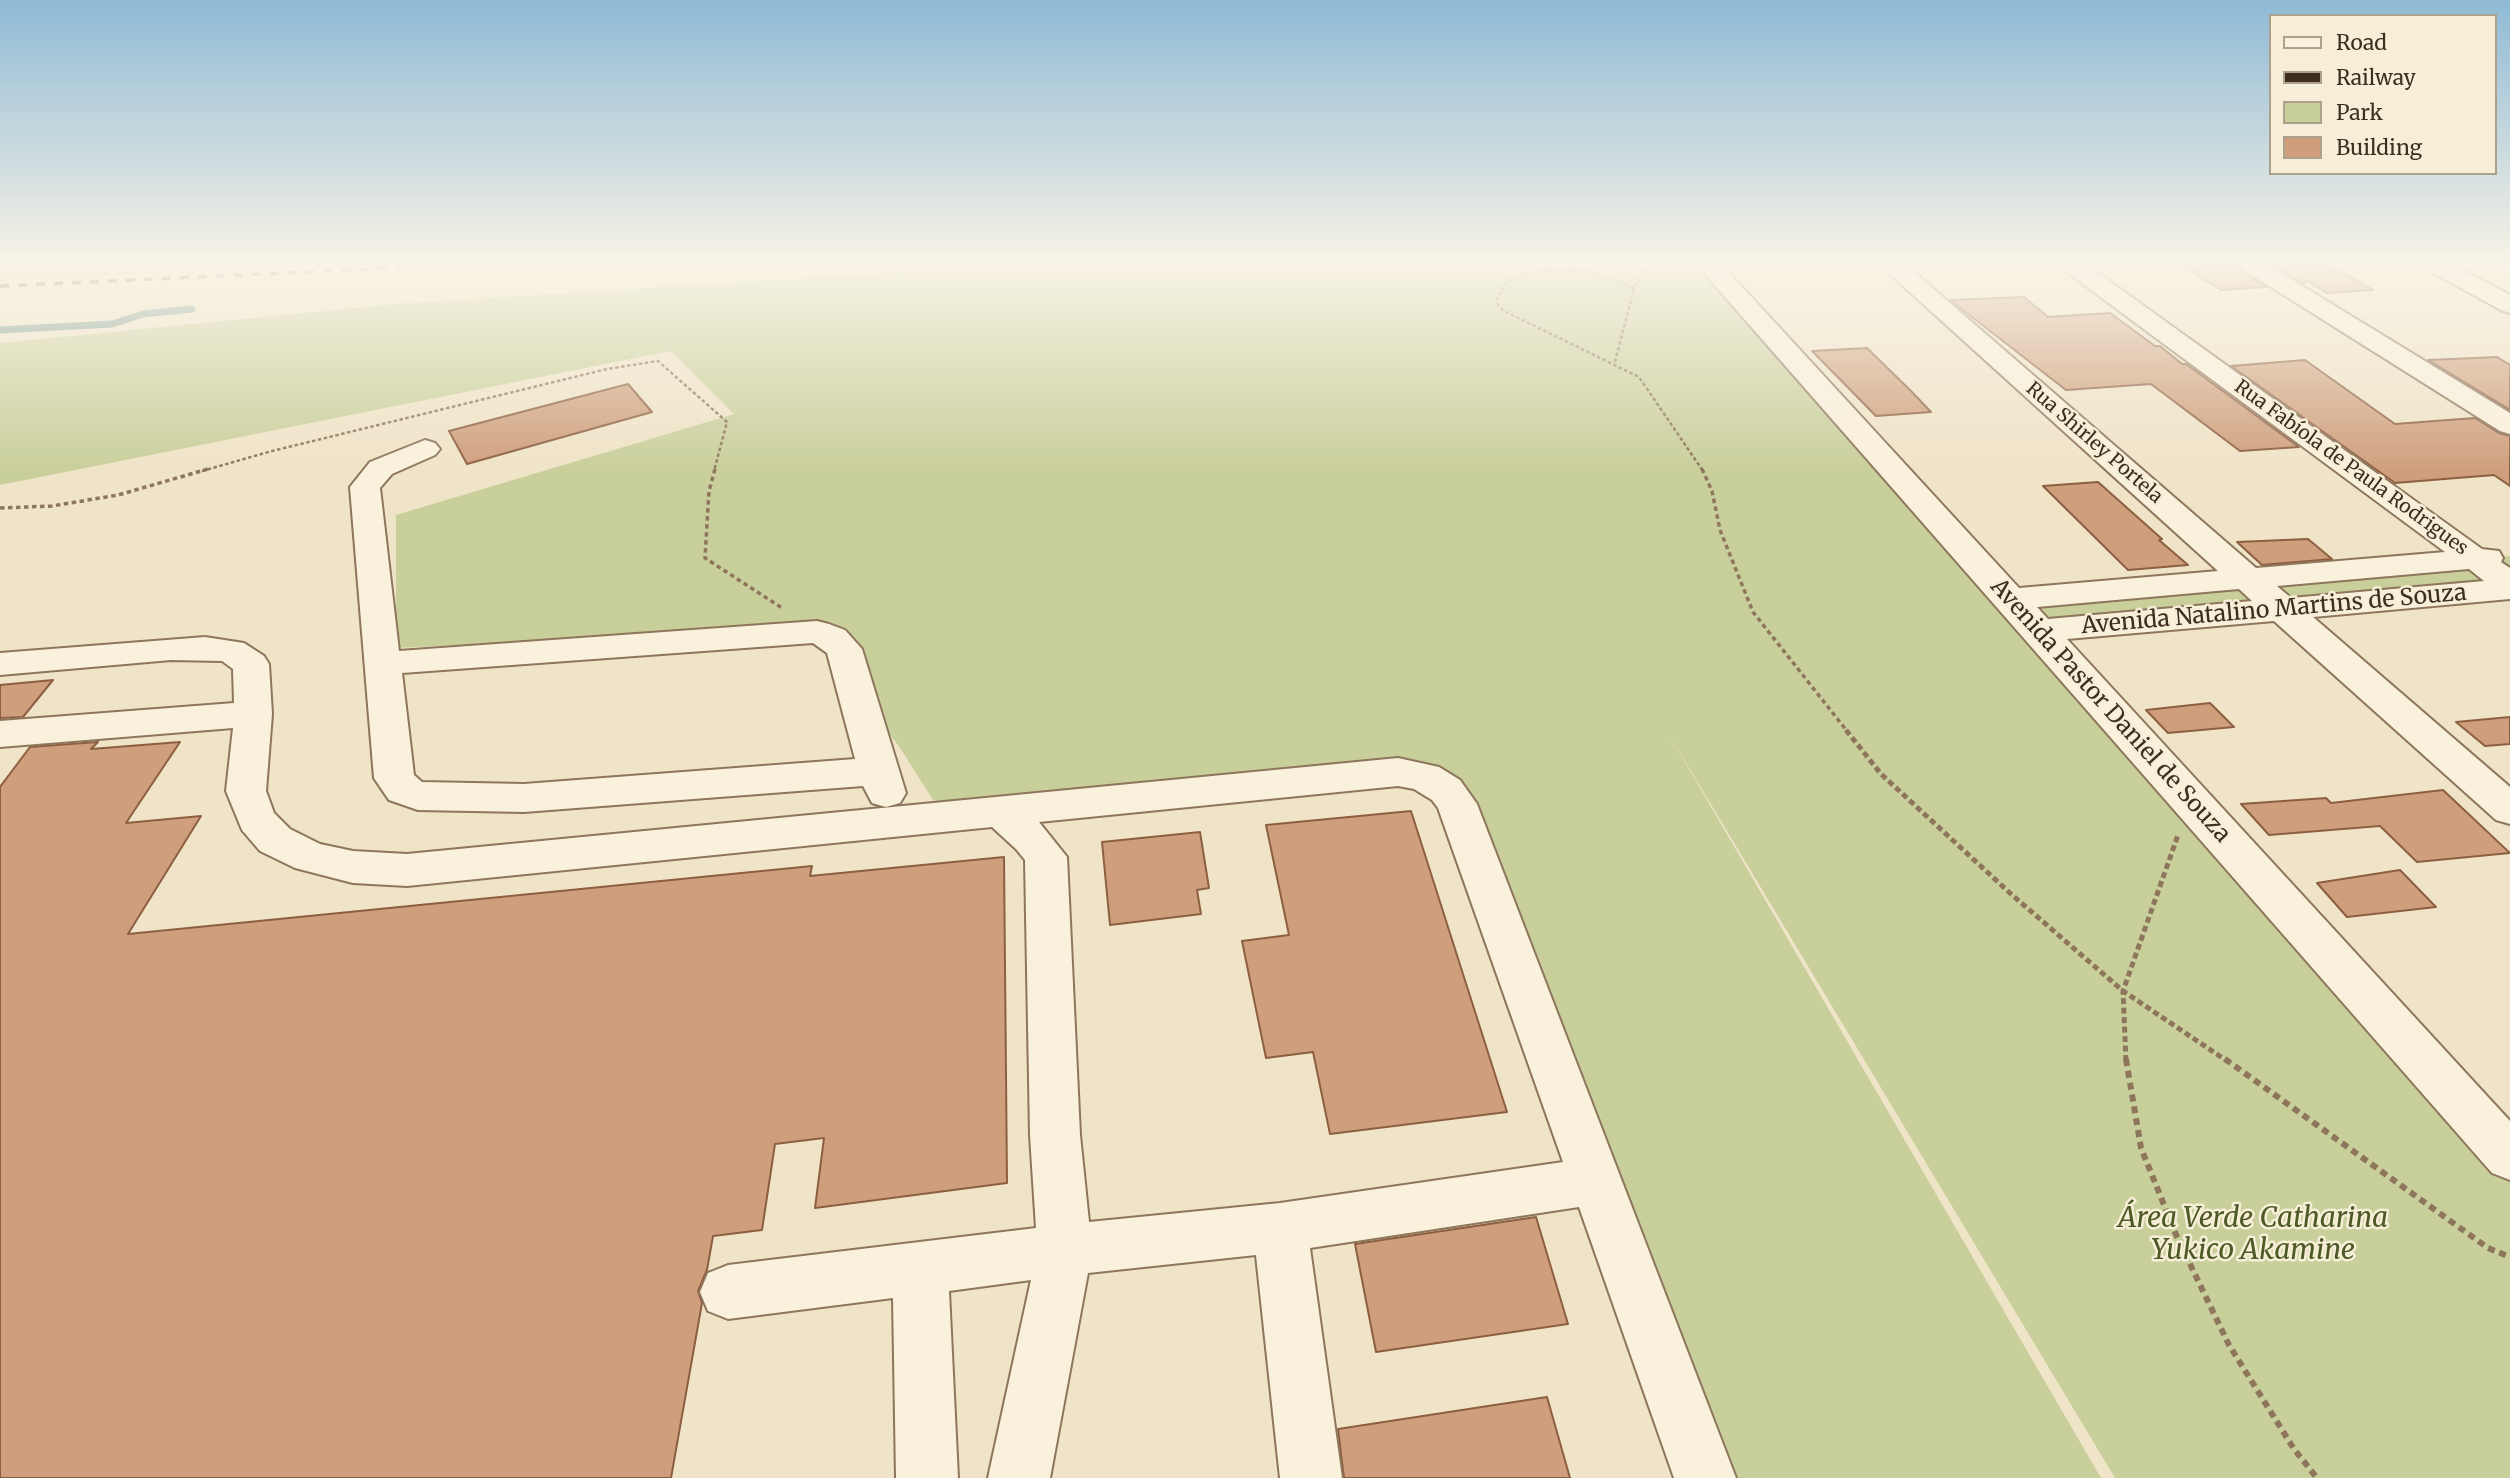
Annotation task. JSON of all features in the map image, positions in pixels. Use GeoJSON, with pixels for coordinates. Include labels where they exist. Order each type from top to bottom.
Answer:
{"type":"FeatureCollection","features":[{"type":"Feature","properties":{"kind":"street","name":"Avenida Pastor Daniel de Souza"},"geometry":{"type":"LineString","coordinates":[[1771,334],[2510,1157]]}},
{"type":"Feature","properties":{"kind":"street","name":"Rua Shirley Portela"},"geometry":{"type":"LineString","coordinates":[[1970,334],[2510,810]]}},
{"type":"Feature","properties":{"kind":"street","name":"Rua Fabíola de Paula Rodrigues"},"geometry":{"type":"LineString","coordinates":[[2168,334],[2500,572]]}},
{"type":"Feature","properties":{"kind":"street"},"geometry":{"type":"LineString","coordinates":[[2363,334],[2510,425]]}},
{"type":"Feature","properties":{"kind":"street"},"geometry":{"type":"LineString","coordinates":[[425,449],[382,468],[365,486],[394,778],[403,790],[418,796],[524,798],[877,771]]}},
{"type":"Feature","properties":{"kind":"street","name":"Avenida Natalino Martins de Souza"},"geometry":{"type":"LineString","coordinates":[[2010,598],[2265,593],[2500,572]]}},
{"type":"Feature","properties":{"kind":"street","name":"Avenida Natalino Martins de Souza"},"geometry":{"type":"LineString","coordinates":[[2039,631],[2265,593],[2500,572]]}},
{"type":"Feature","properties":{"kind":"street"},"geometry":{"type":"LineString","coordinates":[[384,663],[762,651],[817,632],[832,638],[844,649],[877,771],[898,823]]}},
{"type":"Feature","properties":{"kind":"street"},"geometry":{"type":"LineString","coordinates":[[0,664],[171,649],[205,648],[231,651],[251,664],[253,714],[246,792],[257,820],[275,840],[310,857],[353,867],[407,870],[1398,772],[1425,777],[1446,790],[1457,804],[1705,1478]]}},
{"type":"Feature","properties":{"kind":"street"},"geometry":{"type":"LineString","coordinates":[[0,734],[253,714]]}},
{"type":"Feature","properties":{"kind":"street"},"geometry":{"type":"LineString","coordinates":[[1001,812],[1031,838],[1046,857],[1055,1135],[1065,1250],[1019,1478]]}},
{"type":"Feature","properties":{"kind":"street"},"geometry":{"type":"LineString","coordinates":[[728,1292],[1065,1250],[1280,1228],[1597,1181]]}},
{"type":"Feature","properties":{"kind":"street"},"geometry":{"type":"LineString","coordinates":[[1280,1228],[1311,1478]]}},
{"type":"Feature","properties":{"kind":"street"},"geometry":{"type":"LineString","coordinates":[[920,1268],[927,1478]]}},
{"type":"Feature","properties":{"kind":"path"},"geometry":{"type":"LineString","coordinates":[[1552,334],[1639,377],[1703,471],[1712,491],[1720,530],[1753,612],[1881,774],[2011,894],[2123,991],[2188,1033],[2488,1248],[2510,1257]]}},
{"type":"Feature","properties":{"kind":"path"},"geometry":{"type":"LineString","coordinates":[[1615,363],[1622,334]]}},
{"type":"Feature","properties":{"kind":"path"},"geometry":{"type":"LineString","coordinates":[[0,508],[52,506],[118,495],[286,447],[607,369],[658,361],[726,422],[709,491],[705,558],[817,632]]}},
{"type":"Feature","properties":{"kind":"path"},"geometry":{"type":"LineString","coordinates":[[2190,800],[2123,991],[2125,1056],[2141,1148],[2177,1237],[2229,1345],[2294,1449],[2317,1478]]}},
{"type":"Feature","properties":{"kind":"green space","name":"Área Verde Catharina Yukico Akamine"},"geometry":{"type":"Polygon","coordinates":[[[91,334],[1771,334],[2010,598],[2510,556],[2510,589],[2040,631],[2510,1158],[2510,1478],[2115,1478],[1667,731],[2101,1478],[1705,1478],[1597,1181],[1425,777],[1001,812],[933,800],[900,748],[812,628],[396,648],[396,515],[734,414],[671,351],[0,485],[0,343],[91,334]]]}},
{"type":"Feature","properties":{"kind":"building"},"geometry":{"type":"Polygon","coordinates":[[[1994,334],[2139,334],[2155,346],[2160,346],[2182,364],[2186,364],[2299,447],[2240,451],[2151,384],[2066,390],[1994,334]]]}},
{"type":"Feature","properties":{"kind":"building"},"geometry":{"type":"Polygon","coordinates":[[[1867,348],[1931,412],[1876,416],[1812,351],[1867,348]]]}},
{"type":"Feature","properties":{"kind":"building"},"geometry":{"type":"Polygon","coordinates":[[[2497,357],[2510,365],[2510,410],[2428,360],[2497,357]]]}},
{"type":"Feature","properties":{"kind":"building"},"geometry":{"type":"Polygon","coordinates":[[[2305,360],[2395,424],[2475,418],[2499,433],[2510,436],[2510,486],[2494,475],[2395,483],[2231,366],[2305,360]]]}},
{"type":"Feature","properties":{"kind":"building"},"geometry":{"type":"Polygon","coordinates":[[[628,384],[652,412],[467,464],[449,431],[628,384]]]}},
{"type":"Feature","properties":{"kind":"building"},"geometry":{"type":"Polygon","coordinates":[[[2098,482],[2188,565],[2128,570],[2043,486],[2098,482]]]}},
{"type":"Feature","properties":{"kind":"building"},"geometry":{"type":"Polygon","coordinates":[[[2308,539],[2332,559],[2262,565],[2237,542],[2308,539]]]}},
{"type":"Feature","properties":{"kind":"building"},"geometry":{"type":"Polygon","coordinates":[[[53,680],[23,717],[0,718],[0,685],[53,680]]]}},
{"type":"Feature","properties":{"kind":"building"},"geometry":{"type":"Polygon","coordinates":[[[2210,703],[2234,727],[2168,733],[2146,710],[2210,703]]]}},
{"type":"Feature","properties":{"kind":"building"},"geometry":{"type":"Polygon","coordinates":[[[2510,717],[2510,744],[2485,746],[2456,722],[2510,717]]]}},
{"type":"Feature","properties":{"kind":"building"},"geometry":{"type":"Polygon","coordinates":[[[98,742],[91,749],[180,742],[126,823],[201,816],[128,934],[812,866],[810,876],[1004,857],[1007,1183],[815,1208],[824,1138],[775,1144],[762,1230],[713,1236],[707,1270],[698,1291],[702,1303],[671,1478],[0,1478],[0,787],[30,747],[98,742]]]}},
{"type":"Feature","properties":{"kind":"building"},"geometry":{"type":"Polygon","coordinates":[[[2443,790],[2510,853],[2417,862],[2380,826],[2269,835],[2241,804],[2326,798],[2331,803],[2443,790]]]}},
{"type":"Feature","properties":{"kind":"building"},"geometry":{"type":"Polygon","coordinates":[[[1411,811],[1507,1112],[1330,1134],[1313,1052],[1266,1058],[1242,941],[1289,935],[1266,825],[1411,811]]]}},
{"type":"Feature","properties":{"kind":"building"},"geometry":{"type":"Polygon","coordinates":[[[1200,832],[1209,888],[1197,890],[1201,914],[1110,925],[1102,842],[1200,832]]]}},
{"type":"Feature","properties":{"kind":"building"},"geometry":{"type":"Polygon","coordinates":[[[2400,870],[2436,907],[2347,917],[2317,883],[2400,870]]]}},
{"type":"Feature","properties":{"kind":"building"},"geometry":{"type":"Polygon","coordinates":[[[1536,1217],[1568,1324],[1376,1352],[1355,1244],[1536,1217]]]}},
{"type":"Feature","properties":{"kind":"building"},"geometry":{"type":"Polygon","coordinates":[[[1547,1397],[1570,1478],[1344,1478],[1338,1429],[1547,1397]]]}}]}
